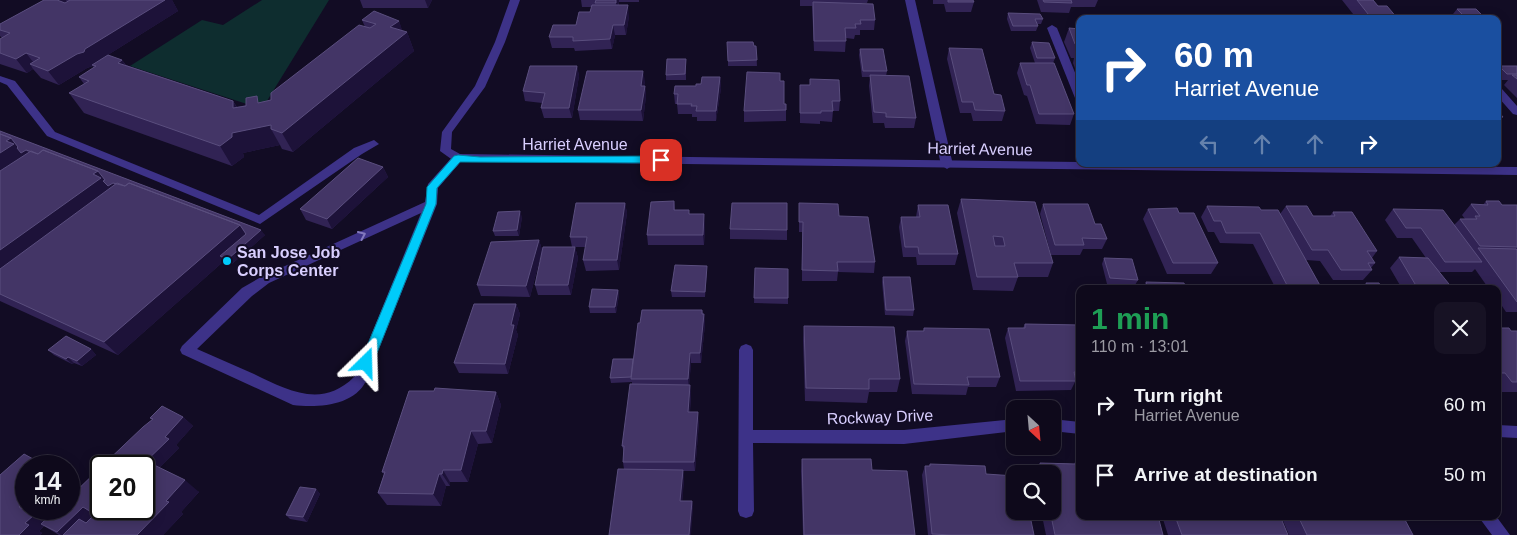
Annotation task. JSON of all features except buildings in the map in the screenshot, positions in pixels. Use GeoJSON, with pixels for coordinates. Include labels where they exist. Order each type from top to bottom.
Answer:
{"type":"FeatureCollection","features":[{"type":"Feature","properties":{"kind":"street","name":"Harriet Avenue"},"geometry":{"type":"LineString","coordinates":[[515,0],[500,42],[480,87],[447,132],[445,151],[458,158],[1076,165]]}},
{"type":"Feature","properties":{"kind":"street"},"geometry":{"type":"LineString","coordinates":[[910,0],[947,165]]}},
{"type":"Feature","properties":{"kind":"street"},"geometry":{"type":"LineString","coordinates":[[1052,28],[1076,88]]}},
{"type":"Feature","properties":{"kind":"street"},"geometry":{"type":"LineString","coordinates":[[0,79],[11,83],[51,134],[260,220],[358,151],[374,144]]}},
{"type":"Feature","properties":{"kind":"street"},"geometry":{"type":"LineString","coordinates":[[1501,94],[1517,112]]}},
{"type":"Feature","properties":{"kind":"street"},"geometry":{"type":"LineString","coordinates":[[431,204],[264,280],[247,292],[187,350],[293,399],[305,401],[337,396],[354,387],[359,381],[431,204],[432,187],[458,158]]}},
{"type":"Feature","properties":{"kind":"street","name":"Harriet Avenue"},"geometry":{"type":"LineString","coordinates":[[1244,167],[1517,171]]}},
{"type":"Feature","properties":{"kind":"street"},"geometry":{"type":"LineString","coordinates":[[746,350],[746,511]]}},
{"type":"Feature","properties":{"kind":"street","name":"Rockway Drive"},"geometry":{"type":"LineString","coordinates":[[746,436],[904,437],[1006,425]]}},
{"type":"Feature","properties":{"kind":"street"},"geometry":{"type":"LineString","coordinates":[[1061,425],[1076,427]]}},
{"type":"Feature","properties":{"kind":"street"},"geometry":{"type":"LineString","coordinates":[[1501,431],[1517,432]]}},
{"type":"Feature","properties":{"kind":"street"},"geometry":{"type":"LineString","coordinates":[[1489,520],[1502,535]]}},
{"type":"Feature","properties":{"kind":"green space"},"geometry":{"type":"Polygon","coordinates":[[[262,0],[329,0],[262,109],[130,66],[202,20],[223,25],[262,0]]]}},
{"type":"Feature","properties":{"kind":"place","name":"San Jose Job Corps Center"},"geometry":{"type":"Point","coordinates":[227,261]}},
{"type":"Feature","properties":{"kind":"route"},"geometry":{"type":"LineString","coordinates":[[366,363],[431,204],[432,187],[458,158],[480,160],[661,160]]}}]}
